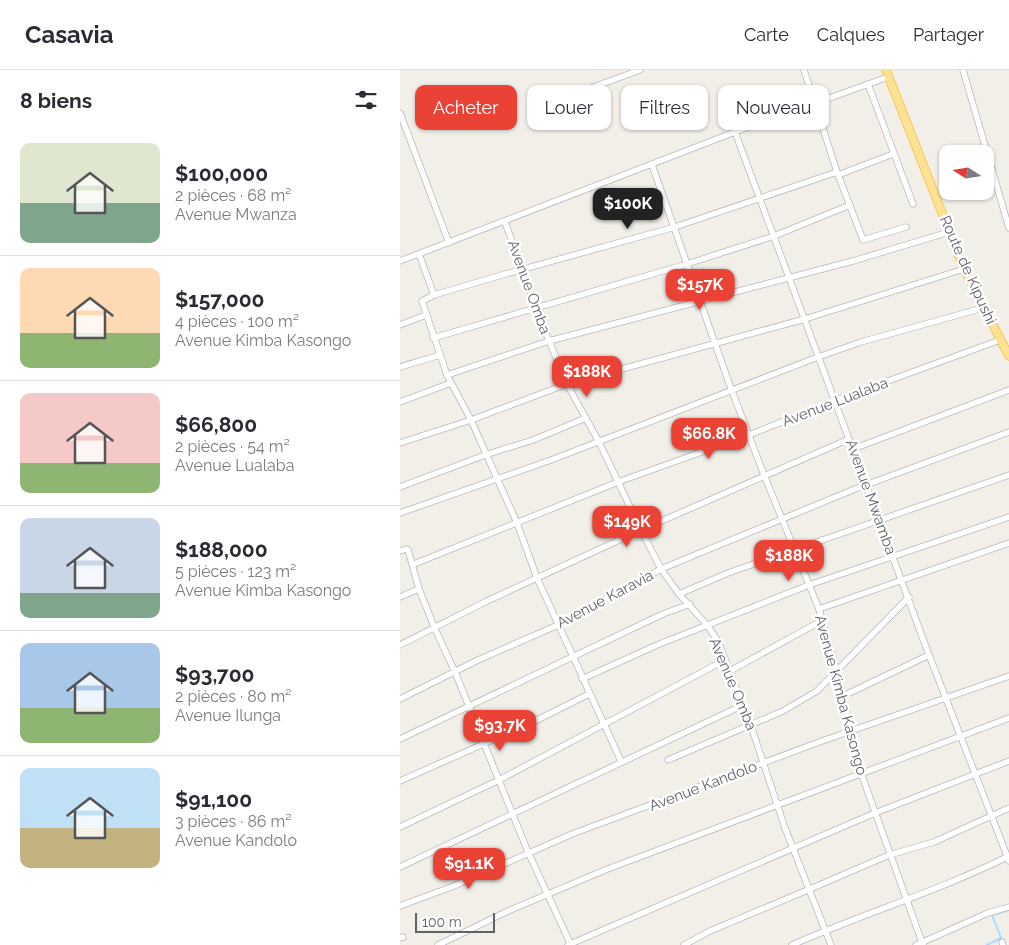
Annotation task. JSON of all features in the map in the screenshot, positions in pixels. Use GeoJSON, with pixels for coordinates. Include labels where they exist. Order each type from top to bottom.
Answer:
{"type":"FeatureCollection","features":[{"type":"Feature","properties":{"kind":"highway","name":"Route de Kipushi"},"geometry":{"type":"LineString","coordinates":[[887,73],[964,269],[1009,356]]}},
{"type":"Feature","properties":{"kind":"street"},"geometry":{"type":"LineString","coordinates":[[596,85],[628,72],[640,70]]}},
{"type":"Feature","properties":{"kind":"street"},"geometry":{"type":"LineString","coordinates":[[804,70],[810,85]]}},
{"type":"Feature","properties":{"kind":"street"},"geometry":{"type":"LineString","coordinates":[[963,70],[1009,228]]}},
{"type":"Feature","properties":{"kind":"street"},"geometry":{"type":"LineString","coordinates":[[829,99],[868,84],[887,73]]}},
{"type":"Feature","properties":{"kind":"street"},"geometry":{"type":"LineString","coordinates":[[868,84],[913,204]]}},
{"type":"Feature","properties":{"kind":"street"},"geometry":{"type":"LineString","coordinates":[[400,113],[449,243]]}},
{"type":"Feature","properties":{"kind":"street"},"geometry":{"type":"LineString","coordinates":[[400,261],[741,130]]}},
{"type":"Feature","properties":{"kind":"street"},"geometry":{"type":"LineString","coordinates":[[825,130],[838,173],[864,240],[906,227]]}},
{"type":"Feature","properties":{"kind":"street","name":"Avenue Mwamba"},"geometry":{"type":"LineString","coordinates":[[735,132],[929,655],[960,736],[977,774],[1008,858]]}},
{"type":"Feature","properties":{"kind":"street"},"geometry":{"type":"LineString","coordinates":[[621,761],[571,658],[537,578],[517,523],[471,420],[451,383],[433,338],[422,302],[424,299],[434,295],[676,228],[893,154]]}},
{"type":"Feature","properties":{"kind":"street","name":"Avenue Kimba Kasongo"},"geometry":{"type":"LineString","coordinates":[[652,165],[676,228],[731,389],[819,609],[852,730],[851,737],[861,773],[907,900],[920,944]]}},
{"type":"Feature","properties":{"kind":"street"},"geometry":{"type":"LineString","coordinates":[[433,338],[688,264],[774,236],[850,205]]}},
{"type":"Feature","properties":{"kind":"street","name":"Avenue Omba"},"geometry":{"type":"LineString","coordinates":[[505,222],[567,384],[599,442],[641,530],[661,569],[679,594],[707,625],[718,642],[743,704],[777,805],[831,945]]}},
{"type":"Feature","properties":{"kind":"street"},"geometry":{"type":"LineString","coordinates":[[448,375],[549,341],[788,278],[949,232]]}},
{"type":"Feature","properties":{"kind":"street"},"geometry":{"type":"LineString","coordinates":[[419,254],[434,295]]}},
{"type":"Feature","properties":{"kind":"street"},"geometry":{"type":"LineString","coordinates":[[400,443],[471,420],[567,384],[623,367],[715,345],[805,319],[964,269]]}},
{"type":"Feature","properties":{"kind":"street"},"geometry":{"type":"LineString","coordinates":[[400,513],[599,442],[731,389],[818,357],[861,342],[983,308]]}},
{"type":"Feature","properties":{"kind":"street"},"geometry":{"type":"LineString","coordinates":[[400,325],[426,315]]}},
{"type":"Feature","properties":{"kind":"street","name":"Avenue Lualaba"},"geometry":{"type":"LineString","coordinates":[[414,564],[618,482],[749,435],[836,400],[1000,340]]}},
{"type":"Feature","properties":{"kind":"street"},"geometry":{"type":"LineString","coordinates":[[400,367],[440,355]]}},
{"type":"Feature","properties":{"kind":"street"},"geometry":{"type":"LineString","coordinates":[[400,402],[451,383]]}},
{"type":"Feature","properties":{"kind":"street"},"geometry":{"type":"LineString","coordinates":[[853,448],[1009,390]]}},
{"type":"Feature","properties":{"kind":"street"},"geometry":{"type":"LineString","coordinates":[[400,487],[485,455],[533,440],[586,418]]}},
{"type":"Feature","properties":{"kind":"street","name":"Avenue Karavia"},"geometry":{"type":"LineString","coordinates":[[400,699],[558,625],[661,569],[867,485],[1009,432]]}},
{"type":"Feature","properties":{"kind":"street"},"geometry":{"type":"LineString","coordinates":[[400,645],[641,530],[849,439]]}},
{"type":"Feature","properties":{"kind":"street"},"geometry":{"type":"LineString","coordinates":[[679,594],[728,572],[1009,475]]}},
{"type":"Feature","properties":{"kind":"street"},"geometry":{"type":"LineString","coordinates":[[582,679],[707,625],[809,585],[1009,517]]}},
{"type":"Feature","properties":{"kind":"street"},"geometry":{"type":"LineString","coordinates":[[819,609],[1009,543]]}},
{"type":"Feature","properties":{"kind":"street"},"geometry":{"type":"LineString","coordinates":[[400,551],[407,549],[414,564],[419,589],[435,629],[469,705],[528,852],[570,945],[875,813],[1009,761]]}},
{"type":"Feature","properties":{"kind":"street"},"geometry":{"type":"LineString","coordinates":[[400,597],[419,589]]}},
{"type":"Feature","properties":{"kind":"street"},"geometry":{"type":"LineString","coordinates":[[668,760],[738,731],[750,723],[804,700],[817,691],[837,672],[909,597]]}},
{"type":"Feature","properties":{"kind":"street"},"geometry":{"type":"LineString","coordinates":[[400,739],[663,614],[690,604]]}},
{"type":"Feature","properties":{"kind":"street"},"geometry":{"type":"LineString","coordinates":[[730,671],[821,621]]}},
{"type":"Feature","properties":{"kind":"street"},"geometry":{"type":"LineString","coordinates":[[843,696],[929,655]]}},
{"type":"Feature","properties":{"kind":"street"},"geometry":{"type":"LineString","coordinates":[[400,827],[499,780],[725,660]]}},
{"type":"Feature","properties":{"kind":"street","name":"Avenue Kandolo"},"geometry":{"type":"LineString","coordinates":[[400,906],[470,879],[572,834],[852,730],[894,718],[1009,676]]}},
{"type":"Feature","properties":{"kind":"street"},"geometry":{"type":"LineString","coordinates":[[400,781],[485,744],[589,694]]}},
{"type":"Feature","properties":{"kind":"street"},"geometry":{"type":"LineString","coordinates":[[400,867],[743,704]]}},
{"type":"Feature","properties":{"kind":"street"},"geometry":{"type":"LineString","coordinates":[[438,945],[548,894],[1009,718]]}},
{"type":"Feature","properties":{"kind":"street"},"geometry":{"type":"LineString","coordinates":[[684,945],[710,931],[890,855],[934,842],[1009,808]]}},
{"type":"Feature","properties":{"kind":"street"},"geometry":{"type":"LineString","coordinates":[[792,945],[825,930],[907,900],[1008,858]]}},
{"type":"Feature","properties":{"kind":"street"},"geometry":{"type":"LineString","coordinates":[[920,944],[991,912],[1009,907]]}},
{"type":"Feature","properties":{"kind":"waterway"},"geometry":{"type":"LineString","coordinates":[[987,945],[1001,938],[992,915],[1009,910]]}}]}
